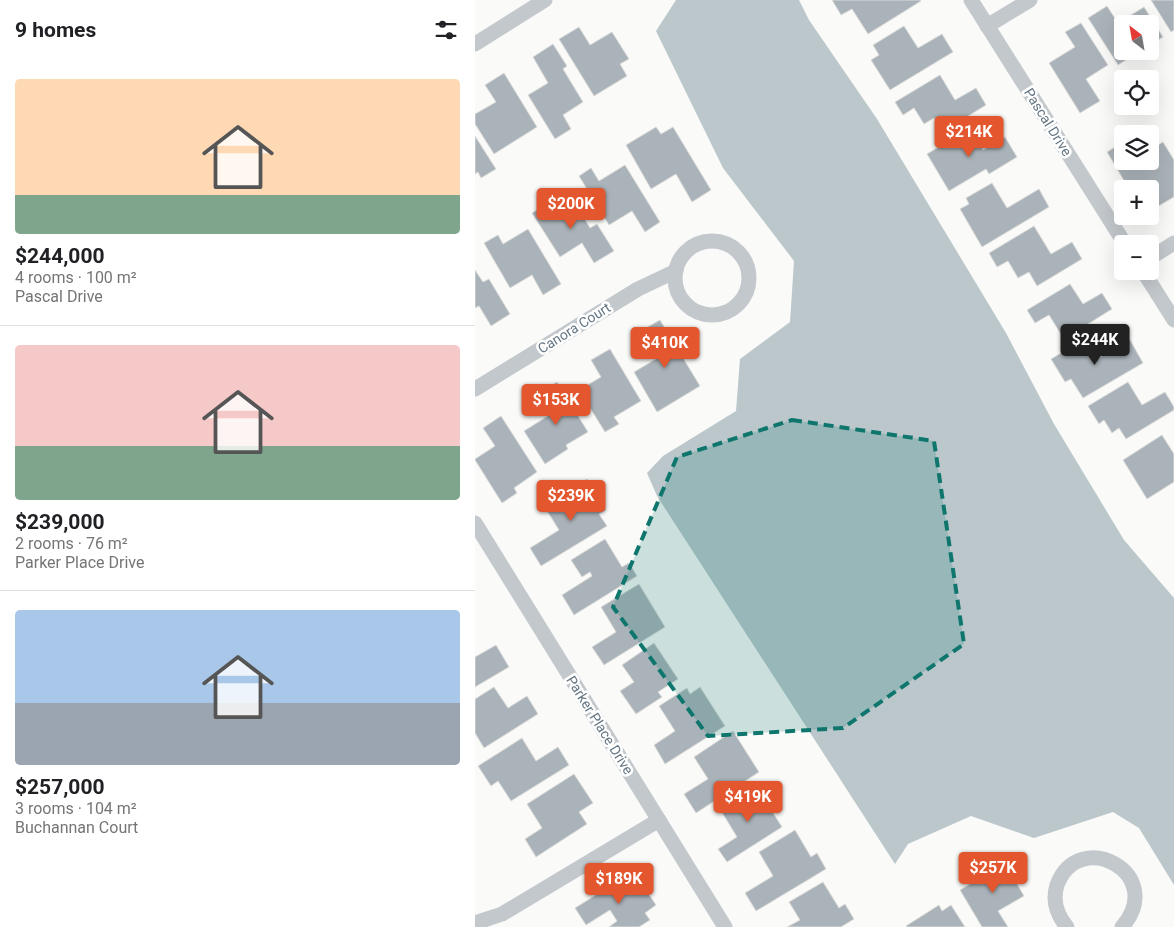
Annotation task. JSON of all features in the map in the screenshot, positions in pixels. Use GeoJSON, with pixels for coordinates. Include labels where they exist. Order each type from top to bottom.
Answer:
{"type":"FeatureCollection","features":[{"type":"Feature","properties":{"kind":"street"},"geometry":{"type":"LineString","coordinates":[[475,44],[545,0]]}},
{"type":"Feature","properties":{"kind":"street","name":"Pascal Drive"},"geometry":{"type":"LineString","coordinates":[[971,0],[1119,235]]}},
{"type":"Feature","properties":{"kind":"street"},"geometry":{"type":"LineString","coordinates":[[987,26],[1030,0]]}},
{"type":"Feature","properties":{"kind":"street"},"geometry":{"type":"LineString","coordinates":[[709,241],[720,242],[731,246],[747,263],[750,275],[749,286],[744,298],[735,308],[724,314],[711,316],[699,313],[688,306],[680,296],[675,284],[676,271],[680,260],[687,251],[697,244],[709,241]]}},
{"type":"Feature","properties":{"kind":"street"},"geometry":{"type":"LineString","coordinates":[[1159,252],[1174,243]]}},
{"type":"Feature","properties":{"kind":"street","name":"Canora Court"},"geometry":{"type":"LineString","coordinates":[[475,389],[638,289],[676,271]]}},
{"type":"Feature","properties":{"kind":"street"},"geometry":{"type":"LineString","coordinates":[[1149,280],[1174,320]]}},
{"type":"Feature","properties":{"kind":"street","name":"Parker Place Drive"},"geometry":{"type":"LineString","coordinates":[[475,523],[725,927]]}},
{"type":"Feature","properties":{"kind":"street"},"geometry":{"type":"LineString","coordinates":[[475,923],[502,914],[659,820]]}},
{"type":"Feature","properties":{"kind":"street"},"geometry":{"type":"LineString","coordinates":[[1067,927],[1060,918],[1055,906],[1055,892],[1060,879],[1068,868],[1079,861],[1091,858],[1104,858],[1116,863],[1133,882],[1134,908],[1123,927]]}},
{"type":"Feature","properties":{"kind":"highlighted area"},"geometry":{"type":"Polygon","coordinates":[[[792,420],[934,441],[964,644],[843,728],[708,736],[613,607],[677,457],[792,420]]]}},
{"type":"Feature","properties":{"kind":"shaded area"},"geometry":{"type":"Polygon","coordinates":[[[676,0],[799,0],[809,20],[877,119],[1006,333],[1054,424],[1124,540],[1174,598],[1174,885],[1139,828],[1113,812],[1034,838],[971,816],[908,844],[895,864],[657,496],[647,473],[663,456],[736,411],[740,359],[790,322],[794,261],[723,168],[656,31],[676,0]]]}},
{"type":"Feature","properties":{"kind":"building"},"geometry":{"type":"Polygon","coordinates":[[[832,0],[921,1],[868,34],[852,9],[841,15],[832,0]]]}},
{"type":"Feature","properties":{"kind":"building"},"geometry":{"type":"Polygon","coordinates":[[[1151,0],[1174,0],[1174,30],[1171,32],[1151,0]]]}},
{"type":"Feature","properties":{"kind":"building"},"geometry":{"type":"Polygon","coordinates":[[[1107,6],[1114,17],[1114,59],[1088,18],[1107,6]]]}},
{"type":"Feature","properties":{"kind":"building"},"geometry":{"type":"Polygon","coordinates":[[[1144,7],[1149,15],[1131,15],[1144,7]]]}},
{"type":"Feature","properties":{"kind":"building"},"geometry":{"type":"Polygon","coordinates":[[[1081,23],[1108,65],[1086,79],[1100,101],[1080,113],[1049,63],[1075,47],[1065,32],[1081,23]]]}},
{"type":"Feature","properties":{"kind":"building"},"geometry":{"type":"Polygon","coordinates":[[[904,26],[918,48],[942,34],[953,52],[890,90],[871,60],[879,55],[873,45],[904,26]]]}},
{"type":"Feature","properties":{"kind":"building"},"geometry":{"type":"Polygon","coordinates":[[[579,27],[590,45],[612,32],[629,59],[620,64],[627,76],[594,96],[559,39],[579,27]]]}},
{"type":"Feature","properties":{"kind":"building"},"geometry":{"type":"Polygon","coordinates":[[[1159,31],[1163,37],[1159,39],[1159,31]]]}},
{"type":"Feature","properties":{"kind":"building"},"geometry":{"type":"Polygon","coordinates":[[[553,44],[567,66],[563,69],[583,102],[563,115],[571,129],[555,139],[528,95],[548,83],[533,57],[553,44]]]}},
{"type":"Feature","properties":{"kind":"building"},"geometry":{"type":"Polygon","coordinates":[[[1115,60],[1126,60],[1118,65],[1115,60]]]}},
{"type":"Feature","properties":{"kind":"building"},"geometry":{"type":"Polygon","coordinates":[[[504,73],[537,127],[494,154],[475,124],[475,114],[496,102],[485,85],[504,73]]]}},
{"type":"Feature","properties":{"kind":"building"},"geometry":{"type":"Polygon","coordinates":[[[940,75],[955,100],[976,88],[986,105],[942,132],[934,118],[924,124],[914,108],[903,115],[895,102],[940,75]]]}},
{"type":"Feature","properties":{"kind":"building"},"geometry":{"type":"Polygon","coordinates":[[[656,127],[661,134],[673,127],[711,190],[692,202],[676,174],[651,189],[626,145],[656,127]]]}},
{"type":"Feature","properties":{"kind":"building"},"geometry":{"type":"Polygon","coordinates":[[[970,128],[983,150],[1005,137],[1017,157],[989,174],[986,169],[949,191],[927,154],[970,128]]]}},
{"type":"Feature","properties":{"kind":"building"},"geometry":{"type":"Polygon","coordinates":[[[475,136],[496,169],[481,178],[478,172],[475,174],[475,136]]]}},
{"type":"Feature","properties":{"kind":"building"},"geometry":{"type":"Polygon","coordinates":[[[1163,142],[1174,160],[1174,197],[1159,206],[1159,180],[1124,180],[1118,170],[1159,170],[1159,144],[1163,142]]]}},
{"type":"Feature","properties":{"kind":"building"},"geometry":{"type":"Polygon","coordinates":[[[1114,148],[1114,164],[1107,152],[1114,148]]]}},
{"type":"Feature","properties":{"kind":"building"},"geometry":{"type":"Polygon","coordinates":[[[625,165],[660,222],[645,232],[632,211],[609,225],[579,176],[591,168],[599,181],[625,165]]]}},
{"type":"Feature","properties":{"kind":"building"},"geometry":{"type":"Polygon","coordinates":[[[992,183],[1007,208],[1039,189],[1049,207],[982,247],[960,209],[969,204],[966,198],[992,183]]]}},
{"type":"Feature","properties":{"kind":"building"},"geometry":{"type":"Polygon","coordinates":[[[557,197],[564,208],[574,201],[590,228],[597,224],[614,251],[594,263],[582,243],[560,257],[532,213],[557,197]]]}},
{"type":"Feature","properties":{"kind":"building"},"geometry":{"type":"Polygon","coordinates":[[[1034,226],[1051,254],[1072,242],[1082,259],[1037,286],[1029,272],[1018,278],[1008,261],[997,267],[989,253],[1034,226]]]}},
{"type":"Feature","properties":{"kind":"building"},"geometry":{"type":"Polygon","coordinates":[[[528,229],[561,284],[543,295],[532,275],[510,288],[484,243],[498,235],[503,244],[528,229]]]}},
{"type":"Feature","properties":{"kind":"building"},"geometry":{"type":"Polygon","coordinates":[[[475,270],[483,282],[489,279],[510,314],[491,326],[479,306],[475,308],[475,270]]]}},
{"type":"Feature","properties":{"kind":"building"},"geometry":{"type":"Polygon","coordinates":[[[1070,284],[1083,304],[1102,293],[1112,309],[1064,339],[1049,315],[1035,323],[1027,310],[1070,284]]]}},
{"type":"Feature","properties":{"kind":"building"},"geometry":{"type":"Polygon","coordinates":[[[660,320],[700,386],[657,412],[634,372],[656,359],[639,332],[660,320]]]}},
{"type":"Feature","properties":{"kind":"building"},"geometry":{"type":"Polygon","coordinates":[[[1087,338],[1099,358],[1130,340],[1143,363],[1083,398],[1071,379],[1065,382],[1051,359],[1087,338]]]}},
{"type":"Feature","properties":{"kind":"building"},"geometry":{"type":"Polygon","coordinates":[[[610,349],[641,401],[614,417],[619,424],[605,432],[579,390],[601,377],[591,360],[610,349]]]}},
{"type":"Feature","properties":{"kind":"building"},"geometry":{"type":"Polygon","coordinates":[[[557,382],[588,432],[566,445],[568,449],[545,464],[524,431],[551,414],[539,394],[557,382]]]}},
{"type":"Feature","properties":{"kind":"building"},"geometry":{"type":"Polygon","coordinates":[[[1128,382],[1142,405],[1165,392],[1174,410],[1126,439],[1119,428],[1112,433],[1104,420],[1099,424],[1088,406],[1128,382]]]}},
{"type":"Feature","properties":{"kind":"building"},"geometry":{"type":"Polygon","coordinates":[[[501,416],[537,472],[514,488],[517,493],[502,503],[475,460],[495,446],[483,428],[501,416]]]}},
{"type":"Feature","properties":{"kind":"building"},"geometry":{"type":"Polygon","coordinates":[[[1162,435],[1174,454],[1174,482],[1147,499],[1123,460],[1162,435]]]}},
{"type":"Feature","properties":{"kind":"building"},"geometry":{"type":"Polygon","coordinates":[[[587,479],[606,510],[599,514],[607,526],[541,566],[530,548],[559,530],[544,506],[587,479]]]}},
{"type":"Feature","properties":{"kind":"building"},"geometry":{"type":"Polygon","coordinates":[[[605,539],[622,567],[629,563],[637,576],[574,615],[562,595],[592,576],[590,572],[582,577],[571,560],[605,539]]]}},
{"type":"Feature","properties":{"kind":"building"},"geometry":{"type":"Polygon","coordinates":[[[639,584],[665,627],[604,665],[592,647],[616,632],[601,607],[639,584]]]}},
{"type":"Feature","properties":{"kind":"building"},"geometry":{"type":"Polygon","coordinates":[[[654,643],[678,679],[658,692],[662,697],[636,714],[620,691],[634,682],[622,665],[654,643]]]}},
{"type":"Feature","properties":{"kind":"building"},"geometry":{"type":"Polygon","coordinates":[[[496,645],[509,667],[475,687],[475,657],[496,645]]]}},
{"type":"Feature","properties":{"kind":"building"},"geometry":{"type":"Polygon","coordinates":[[[494,687],[508,708],[527,696],[538,714],[484,748],[475,733],[475,699],[494,687]]]}},
{"type":"Feature","properties":{"kind":"building"},"geometry":{"type":"Polygon","coordinates":[[[700,687],[725,726],[665,764],[654,745],[675,731],[659,706],[687,688],[690,694],[700,687]]]}},
{"type":"Feature","properties":{"kind":"building"},"geometry":{"type":"Polygon","coordinates":[[[733,731],[759,772],[696,813],[684,794],[708,779],[694,757],[733,731]]]}},
{"type":"Feature","properties":{"kind":"building"},"geometry":{"type":"Polygon","coordinates":[[[522,738],[536,761],[558,747],[569,765],[511,801],[498,781],[491,786],[478,766],[522,738]]]}},
{"type":"Feature","properties":{"kind":"building"},"geometry":{"type":"Polygon","coordinates":[[[574,774],[593,803],[579,812],[587,824],[536,857],[525,839],[542,828],[527,804],[574,774]]]}},
{"type":"Feature","properties":{"kind":"building"},"geometry":{"type":"Polygon","coordinates":[[[756,786],[782,827],[727,862],[718,849],[737,837],[720,809],[756,786]]]}},
{"type":"Feature","properties":{"kind":"building"},"geometry":{"type":"Polygon","coordinates":[[[795,830],[811,857],[817,853],[826,869],[756,911],[745,893],[773,876],[759,852],[795,830]]]}},
{"type":"Feature","properties":{"kind":"building"},"geometry":{"type":"Polygon","coordinates":[[[1000,854],[1024,896],[998,911],[1008,927],[982,927],[960,890],[992,871],[987,862],[1000,854]]]}},
{"type":"Feature","properties":{"kind":"building"},"geometry":{"type":"Polygon","coordinates":[[[623,878],[631,890],[642,884],[656,905],[645,913],[650,920],[639,927],[609,927],[617,921],[610,910],[586,925],[575,908],[623,878]]]}},
{"type":"Feature","properties":{"kind":"building"},"geometry":{"type":"Polygon","coordinates":[[[823,882],[839,908],[845,904],[854,919],[841,927],[787,927],[800,920],[789,902],[823,882]]]}},
{"type":"Feature","properties":{"kind":"building"},"geometry":{"type":"Polygon","coordinates":[[[939,905],[942,911],[951,905],[965,927],[906,926],[939,905]]]}}]}
